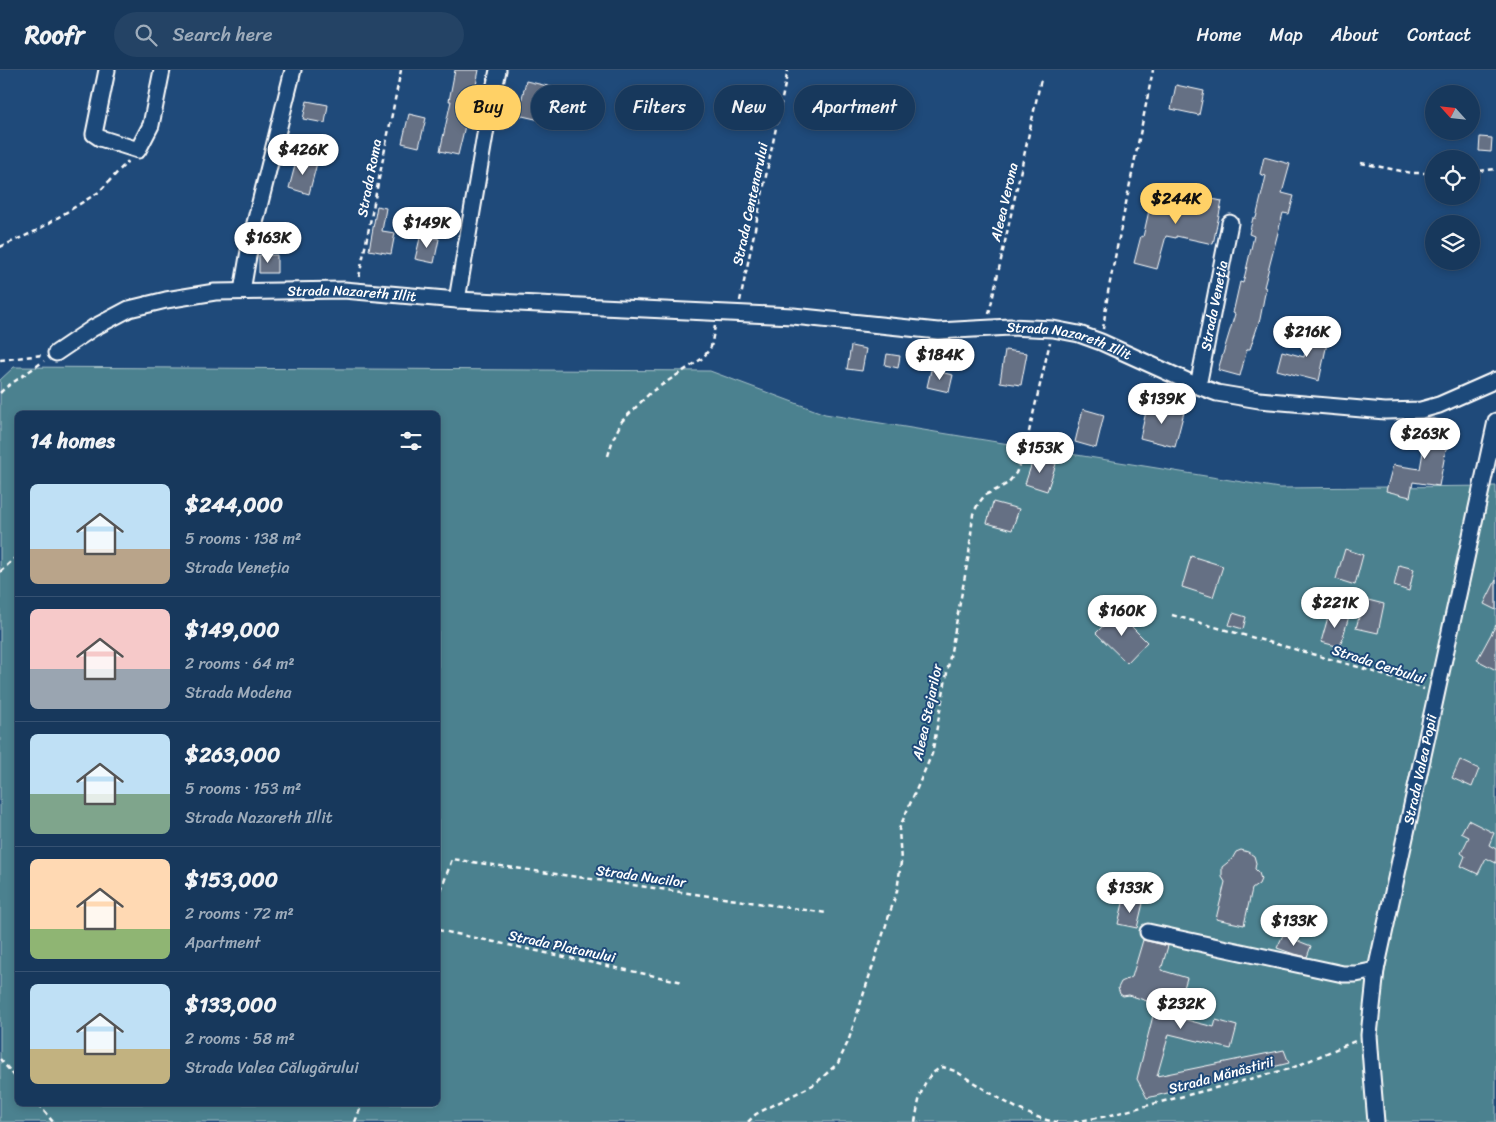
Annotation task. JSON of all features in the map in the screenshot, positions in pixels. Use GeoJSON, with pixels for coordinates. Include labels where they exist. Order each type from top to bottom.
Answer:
{"type":"FeatureCollection","features":[{"type":"Feature","properties":{"kind":"street"},"geometry":{"type":"LineString","coordinates":[[107,70],[94,134],[100,138],[138,150],[151,125],[162,70]]}},
{"type":"Feature","properties":{"kind":"street"},"geometry":{"type":"LineString","coordinates":[[242,291],[251,239],[293,70]]}},
{"type":"Feature","properties":{"kind":"street"},"geometry":{"type":"LineString","coordinates":[[457,300],[487,123],[498,70]]}},
{"type":"Feature","properties":{"kind":"street","name":"Strada Veneția"},"geometry":{"type":"LineString","coordinates":[[1198,386],[1230,223]]}},
{"type":"Feature","properties":{"kind":"street","name":"Strada Nazareth Illit"},"geometry":{"type":"LineString","coordinates":[[56,353],[93,328],[130,310],[176,298],[215,292],[344,290],[457,300],[792,316],[938,331],[1010,327],[1053,329],[1079,334],[1101,342],[1217,393],[1259,400],[1385,411],[1421,410],[1439,405],[1496,380]]}},
{"type":"Feature","properties":{"kind":"street","name":"Strada Valea Popii"},"geometry":{"type":"LineString","coordinates":[[1376,1122],[1369,1035],[1376,970],[1496,421]]}},
{"type":"Feature","properties":{"kind":"street"},"geometry":{"type":"LineString","coordinates":[[1148,932],[1343,974],[1356,974],[1376,970]]}},
{"type":"Feature","properties":{"kind":"path","name":"Strada Roma"},"geometry":{"type":"LineString","coordinates":[[356,291],[401,70]]}},
{"type":"Feature","properties":{"kind":"path","name":"Strada Centenarului"},"geometry":{"type":"LineString","coordinates":[[737,313],[788,70]]}},
{"type":"Feature","properties":{"kind":"path"},"geometry":{"type":"LineString","coordinates":[[1101,342],[1108,292],[1153,70]]}},
{"type":"Feature","properties":{"kind":"path","name":"Aleea Verona"},"geometry":{"type":"LineString","coordinates":[[986,329],[1041,79]]}},
{"type":"Feature","properties":{"kind":"path"},"geometry":{"type":"LineString","coordinates":[[0,247],[36,230],[99,192],[138,150]]}},
{"type":"Feature","properties":{"kind":"path"},"geometry":{"type":"LineString","coordinates":[[1361,163],[1411,173],[1425,173]]}},
{"type":"Feature","properties":{"kind":"path"},"geometry":{"type":"LineString","coordinates":[[1480,171],[1496,170]]}},
{"type":"Feature","properties":{"kind":"path"},"geometry":{"type":"LineString","coordinates":[[608,456],[613,438],[622,421],[651,392],[704,358],[710,347],[718,312]]}},
{"type":"Feature","properties":{"kind":"path","name":"Aleea Stejarilor"},"geometry":{"type":"LineString","coordinates":[[748,1122],[756,1114],[815,1084],[838,1063],[848,1042],[897,891],[901,862],[899,829],[932,754],[969,554],[973,514],[985,495],[1008,483],[1016,474],[1024,453],[1053,329]]}},
{"type":"Feature","properties":{"kind":"path"},"geometry":{"type":"LineString","coordinates":[[0,360],[56,353]]}},
{"type":"Feature","properties":{"kind":"path"},"geometry":{"type":"LineString","coordinates":[[0,393],[4,388],[56,353]]}},
{"type":"Feature","properties":{"kind":"path"},"geometry":{"type":"LineString","coordinates":[[0,572],[15,558]]}},
{"type":"Feature","properties":{"kind":"path","name":"Strada Cerbului"},"geometry":{"type":"LineString","coordinates":[[1172,615],[1362,668],[1437,693]]}},
{"type":"Feature","properties":{"kind":"path","name":"Strada Nucilor"},"geometry":{"type":"LineString","coordinates":[[440,893],[452,859],[827,913]]}},
{"type":"Feature","properties":{"kind":"path","name":"Strada Platanului"},"geometry":{"type":"LineString","coordinates":[[440,930],[683,982]]}},
{"type":"Feature","properties":{"kind":"path","name":"Strada Mănăstirii"},"geometry":{"type":"LineString","coordinates":[[1074,1122],[1107,1116],[1292,1068],[1369,1035]]}},
{"type":"Feature","properties":{"kind":"path"},"geometry":{"type":"LineString","coordinates":[[0,1059],[15,1076]]}},
{"type":"Feature","properties":{"kind":"path"},"geometry":{"type":"LineString","coordinates":[[915,1122],[925,1082],[934,1070],[943,1067],[955,1071],[1029,1115],[1057,1122]]}},
{"type":"Feature","properties":{"kind":"path"},"geometry":{"type":"LineString","coordinates":[[40,1106],[53,1122]]}},
{"type":"Feature","properties":{"kind":"path"},"geometry":{"type":"LineString","coordinates":[[356,1122],[361,1106]]}},
{"type":"Feature","properties":{"kind":"green space"},"geometry":{"type":"Polygon","coordinates":[[[14,367],[710,371],[825,414],[1279,488],[1496,486],[1496,1122],[0,1122],[0,380],[14,367]]]}},
{"type":"Feature","properties":{"kind":"building"},"geometry":{"type":"Polygon","coordinates":[[[455,70],[479,70],[476,85],[455,85],[455,130],[464,130],[458,155],[440,151],[451,101],[449,101],[455,70]]]}},
{"type":"Feature","properties":{"kind":"building"},"geometry":{"type":"Polygon","coordinates":[[[526,81],[543,85],[531,85],[531,118],[521,116],[521,102],[526,81]]]}},
{"type":"Feature","properties":{"kind":"building"},"geometry":{"type":"Polygon","coordinates":[[[1176,85],[1204,91],[1199,115],[1171,109],[1176,85]]]}},
{"type":"Feature","properties":{"kind":"building"},"geometry":{"type":"Polygon","coordinates":[[[307,101],[328,105],[325,123],[303,119],[307,101]]]}},
{"type":"Feature","properties":{"kind":"building"},"geometry":{"type":"Polygon","coordinates":[[[409,114],[426,118],[419,147],[402,143],[409,114]]]}},
{"type":"Feature","properties":{"kind":"building"},"geometry":{"type":"Polygon","coordinates":[[[1480,137],[1492,138],[1491,152],[1479,150],[1480,137]]]}},
{"type":"Feature","properties":{"kind":"building"},"geometry":{"type":"Polygon","coordinates":[[[1264,157],[1290,164],[1282,193],[1294,196],[1289,214],[1283,213],[1264,287],[1266,288],[1260,319],[1250,349],[1247,349],[1240,376],[1218,370],[1235,314],[1233,313],[1240,282],[1243,283],[1254,236],[1249,234],[1253,218],[1256,218],[1266,176],[1260,174],[1264,157]]]}},
{"type":"Feature","properties":{"kind":"building"},"geometry":{"type":"Polygon","coordinates":[[[297,158],[317,163],[309,194],[289,188],[297,158]]]}},
{"type":"Feature","properties":{"kind":"building"},"geometry":{"type":"Polygon","coordinates":[[[1153,193],[1195,203],[1197,196],[1222,201],[1213,244],[1176,236],[1176,238],[1166,236],[1157,269],[1134,263],[1141,236],[1143,237],[1153,193]]]}},
{"type":"Feature","properties":{"kind":"building"},"geometry":{"type":"Polygon","coordinates":[[[377,206],[386,208],[382,231],[395,233],[391,254],[369,250],[377,206]]]}},
{"type":"Feature","properties":{"kind":"building"},"geometry":{"type":"Polygon","coordinates":[[[275,226],[297,229],[295,246],[273,244],[275,226]]]}},
{"type":"Feature","properties":{"kind":"building"},"geometry":{"type":"Polygon","coordinates":[[[421,234],[439,239],[434,263],[415,259],[421,234]]]}},
{"type":"Feature","properties":{"kind":"building"},"geometry":{"type":"Polygon","coordinates":[[[259,255],[277,255],[277,273],[259,273],[259,255]]]}},
{"type":"Feature","properties":{"kind":"building"},"geometry":{"type":"Polygon","coordinates":[[[1311,330],[1329,334],[1319,381],[1277,370],[1282,351],[1304,357],[1311,330]]]}},
{"type":"Feature","properties":{"kind":"building"},"geometry":{"type":"Polygon","coordinates":[[[851,346],[866,349],[862,371],[847,369],[851,346]]]}},
{"type":"Feature","properties":{"kind":"building"},"geometry":{"type":"Polygon","coordinates":[[[1005,350],[1027,353],[1021,385],[1000,382],[1005,350]]]}},
{"type":"Feature","properties":{"kind":"building"},"geometry":{"type":"Polygon","coordinates":[[[887,354],[900,356],[898,368],[885,365],[887,354]]]}},
{"type":"Feature","properties":{"kind":"building"},"geometry":{"type":"Polygon","coordinates":[[[931,370],[953,375],[949,392],[927,387],[931,370]]]}},
{"type":"Feature","properties":{"kind":"building"},"geometry":{"type":"Polygon","coordinates":[[[1148,403],[1184,412],[1175,447],[1140,438],[1148,403]]]}},
{"type":"Feature","properties":{"kind":"building"},"geometry":{"type":"Polygon","coordinates":[[[1083,409],[1104,415],[1096,448],[1075,442],[1083,409]]]}},
{"type":"Feature","properties":{"kind":"building"},"geometry":{"type":"Polygon","coordinates":[[[1429,418],[1455,422],[1451,444],[1447,444],[1439,486],[1413,482],[1410,497],[1386,491],[1393,465],[1420,469],[1429,418]]]}},
{"type":"Feature","properties":{"kind":"building"},"geometry":{"type":"Polygon","coordinates":[[[1034,457],[1056,464],[1047,491],[1025,484],[1034,457]]]}},
{"type":"Feature","properties":{"kind":"building"},"geometry":{"type":"Polygon","coordinates":[[[993,502],[1019,509],[1012,530],[987,523],[993,502]]]}},
{"type":"Feature","properties":{"kind":"building"},"geometry":{"type":"Polygon","coordinates":[[[1345,549],[1363,555],[1355,585],[1336,579],[1345,549]]]}},
{"type":"Feature","properties":{"kind":"building"},"geometry":{"type":"Polygon","coordinates":[[[1191,556],[1223,566],[1213,597],[1182,587],[1191,556]]]}},
{"type":"Feature","properties":{"kind":"building"},"geometry":{"type":"Polygon","coordinates":[[[1399,565],[1414,569],[1409,591],[1394,586],[1399,565]]]}},
{"type":"Feature","properties":{"kind":"building"},"geometry":{"type":"Polygon","coordinates":[[[1496,580],[1496,610],[1484,604],[1496,580]]]}},
{"type":"Feature","properties":{"kind":"building"},"geometry":{"type":"Polygon","coordinates":[[[1364,599],[1384,604],[1378,633],[1356,628],[1364,599]]]}},
{"type":"Feature","properties":{"kind":"building"},"geometry":{"type":"Polygon","coordinates":[[[1330,610],[1349,616],[1340,647],[1321,642],[1330,610]]]}},
{"type":"Feature","properties":{"kind":"building"},"geometry":{"type":"Polygon","coordinates":[[[1117,612],[1147,642],[1127,663],[1096,633],[1117,612]]]}},
{"type":"Feature","properties":{"kind":"building"},"geometry":{"type":"Polygon","coordinates":[[[1233,613],[1246,617],[1243,629],[1229,625],[1233,613]]]}},
{"type":"Feature","properties":{"kind":"building"},"geometry":{"type":"Polygon","coordinates":[[[1496,625],[1496,670],[1477,660],[1496,625]]]}},
{"type":"Feature","properties":{"kind":"building"},"geometry":{"type":"Polygon","coordinates":[[[1460,760],[1479,769],[1472,787],[1452,778],[1460,760]]]}},
{"type":"Feature","properties":{"kind":"building"},"geometry":{"type":"Polygon","coordinates":[[[1468,820],[1494,833],[1489,845],[1496,849],[1496,863],[1486,858],[1478,874],[1461,866],[1465,856],[1461,853],[1469,837],[1461,833],[1468,820]]]}},
{"type":"Feature","properties":{"kind":"building"},"geometry":{"type":"Polygon","coordinates":[[[1241,850],[1254,856],[1255,869],[1261,879],[1259,884],[1252,889],[1244,925],[1216,919],[1225,882],[1222,877],[1222,867],[1232,859],[1236,852],[1241,850]]]}},
{"type":"Feature","properties":{"kind":"building"},"geometry":{"type":"Polygon","coordinates":[[[1124,899],[1143,903],[1137,928],[1118,924],[1124,899]]]}},
{"type":"Feature","properties":{"kind":"building"},"geometry":{"type":"Polygon","coordinates":[[[1283,935],[1311,946],[1307,957],[1277,948],[1283,935]]]}},
{"type":"Feature","properties":{"kind":"building"},"geometry":{"type":"Polygon","coordinates":[[[1143,940],[1168,946],[1161,970],[1187,978],[1175,1017],[1214,1027],[1216,1020],[1237,1026],[1231,1049],[1169,1034],[1157,1076],[1284,1050],[1289,1063],[1147,1098],[1137,1079],[1156,1004],[1129,995],[1123,996],[1118,988],[1121,982],[1132,977],[1143,940]]]}}]}
